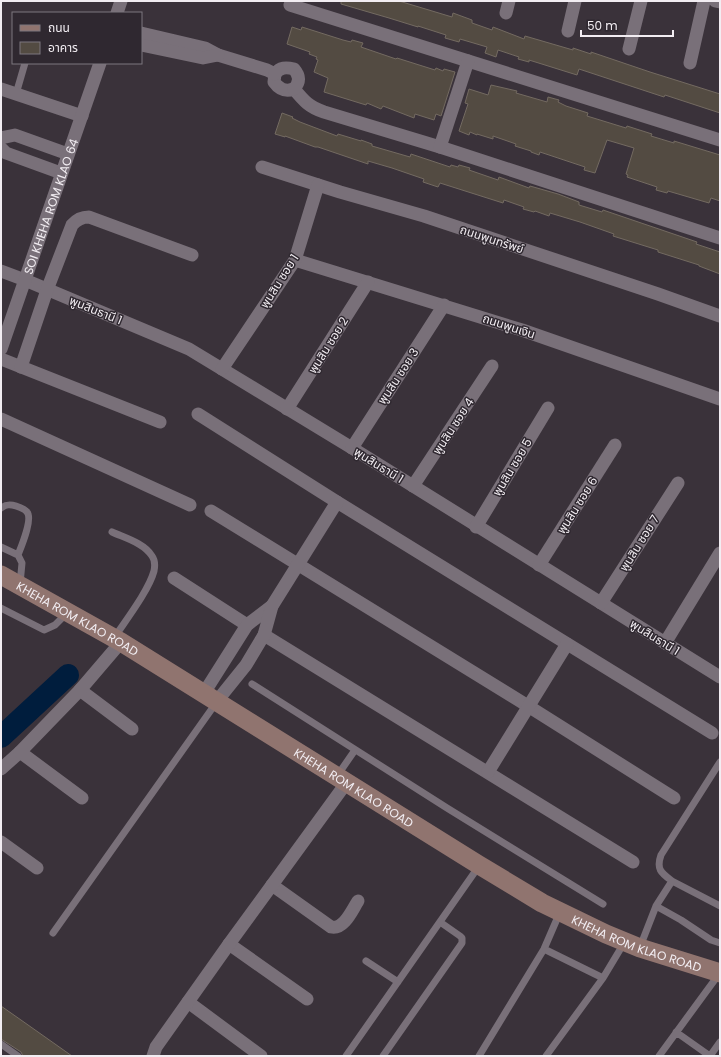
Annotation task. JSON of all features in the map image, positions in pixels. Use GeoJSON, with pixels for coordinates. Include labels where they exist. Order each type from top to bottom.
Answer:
{"type":"FeatureCollection","features":[{"type":"Feature","properties":{"kind":"street"},"geometry":{"type":"LineString","coordinates":[[117,12],[121,1]]}},
{"type":"Feature","properties":{"kind":"street"},"geometry":{"type":"LineString","coordinates":[[568,31],[575,1]]}},
{"type":"Feature","properties":{"kind":"street"},"geometry":{"type":"LineString","coordinates":[[629,49],[641,1]]}},
{"type":"Feature","properties":{"kind":"street"},"geometry":{"type":"LineString","coordinates":[[690,63],[704,1]]}},
{"type":"Feature","properties":{"kind":"street"},"geometry":{"type":"LineString","coordinates":[[715,1],[720,2]]}},
{"type":"Feature","properties":{"kind":"street"},"geometry":{"type":"LineString","coordinates":[[290,5],[720,140]]}},
{"type":"Feature","properties":{"kind":"street"},"geometry":{"type":"LineString","coordinates":[[142,34],[205,48],[218,56],[267,70],[275,74]]}},
{"type":"Feature","properties":{"kind":"street"},"geometry":{"type":"LineString","coordinates":[[142,45],[203,58],[218,56]]}},
{"type":"Feature","properties":{"kind":"street"},"geometry":{"type":"LineString","coordinates":[[440,147],[468,61]]}},
{"type":"Feature","properties":{"kind":"street","name":"SOI KHEHA ROM KLAO 64"},"geometry":{"type":"LineString","coordinates":[[1,349],[100,64]]}},
{"type":"Feature","properties":{"kind":"street"},"geometry":{"type":"LineString","coordinates":[[283,68],[294,69],[299,77],[299,82],[294,90],[286,91],[281,89],[274,82],[275,74],[278,70],[283,68]]}},
{"type":"Feature","properties":{"kind":"street"},"geometry":{"type":"LineString","coordinates":[[1,89],[82,116]]}},
{"type":"Feature","properties":{"kind":"street"},"geometry":{"type":"LineString","coordinates":[[294,90],[313,108],[324,112],[440,147],[720,238]]}},
{"type":"Feature","properties":{"kind":"street"},"geometry":{"type":"LineString","coordinates":[[1,138],[15,135],[68,154]]}},
{"type":"Feature","properties":{"kind":"street"},"geometry":{"type":"LineString","coordinates":[[1,148],[6,153],[61,173]]}},
{"type":"Feature","properties":{"kind":"street","name":"ถนนพูนทรัพย์"},"geometry":{"type":"LineString","coordinates":[[262,167],[424,216],[720,316]]}},
{"type":"Feature","properties":{"kind":"street","name":"พูนสิน ซอย 1"},"geometry":{"type":"LineString","coordinates":[[222,369],[296,260],[318,185]]}},
{"type":"Feature","properties":{"kind":"street"},"geometry":{"type":"LineString","coordinates":[[21,367],[47,290],[72,225],[76,220],[83,217],[90,217],[192,255]]}},
{"type":"Feature","properties":{"kind":"street","name":"ถนนพูนเงิน"},"geometry":{"type":"LineString","coordinates":[[296,260],[522,330],[720,399]]}},
{"type":"Feature","properties":{"kind":"street","name":"พูนสินธานี 1"},"geometry":{"type":"LineString","coordinates":[[1,271],[189,349],[352,448],[720,677]]}},
{"type":"Feature","properties":{"kind":"street","name":"พูนสิน ซอย 2"},"geometry":{"type":"LineString","coordinates":[[287,409],[368,282]]}},
{"type":"Feature","properties":{"kind":"street","name":"พูนสิน ซอย 3"},"geometry":{"type":"LineString","coordinates":[[352,448],[444,305]]}},
{"type":"Feature","properties":{"kind":"street"},"geometry":{"type":"LineString","coordinates":[[1,359],[160,422]]}},
{"type":"Feature","properties":{"kind":"street","name":"พูนสิน ซอย 4"},"geometry":{"type":"LineString","coordinates":[[413,486],[492,366]]}},
{"type":"Feature","properties":{"kind":"street","name":"พูนสิน ซอย 5"},"geometry":{"type":"LineString","coordinates":[[476,526],[548,408]]}},
{"type":"Feature","properties":{"kind":"street"},"geometry":{"type":"LineString","coordinates":[[198,414],[337,502],[712,733]]}},
{"type":"Feature","properties":{"kind":"street"},"geometry":{"type":"LineString","coordinates":[[1,419],[190,505]]}},
{"type":"Feature","properties":{"kind":"street","name":"พูนสิน ซอย 6"},"geometry":{"type":"LineString","coordinates":[[539,565],[615,445]]}},
{"type":"Feature","properties":{"kind":"street","name":"พูนสิน ซอย 7"},"geometry":{"type":"LineString","coordinates":[[601,603],[678,483]]}},
{"type":"Feature","properties":{"kind":"street"},"geometry":{"type":"LineString","coordinates":[[211,697],[246,665],[264,635],[272,606],[337,502]]}},
{"type":"Feature","properties":{"kind":"street"},"geometry":{"type":"LineString","coordinates":[[211,511],[299,564],[674,798]]}},
{"type":"Feature","properties":{"kind":"street"},"geometry":{"type":"LineString","coordinates":[[665,643],[720,553]]}},
{"type":"Feature","properties":{"kind":"street","name":"KHEHA ROM KLAO ROAD"},"geometry":{"type":"LineString","coordinates":[[1,575],[118,640],[479,866],[560,912],[632,945],[720,973]]}},
{"type":"Feature","properties":{"kind":"street"},"geometry":{"type":"LineString","coordinates":[[174,578],[247,625]]}},
{"type":"Feature","properties":{"kind":"street"},"geometry":{"type":"LineString","coordinates":[[211,697],[239,638],[247,625],[272,606]]}},
{"type":"Feature","properties":{"kind":"street"},"geometry":{"type":"LineString","coordinates":[[264,635],[633,862]]}},
{"type":"Feature","properties":{"kind":"street"},"geometry":{"type":"LineString","coordinates":[[239,638],[256,648]]}},
{"type":"Feature","properties":{"kind":"street"},"geometry":{"type":"LineString","coordinates":[[1,769],[20,752],[80,690],[118,640]]}},
{"type":"Feature","properties":{"kind":"street"},"geometry":{"type":"LineString","coordinates":[[488,772],[567,644]]}},
{"type":"Feature","properties":{"kind":"street"},"geometry":{"type":"LineString","coordinates":[[80,690],[132,729]]}},
{"type":"Feature","properties":{"kind":"street"},"geometry":{"type":"LineString","coordinates":[[20,752],[82,798]]}},
{"type":"Feature","properties":{"kind":"street"},"geometry":{"type":"LineString","coordinates":[[153,1056],[156,1047],[272,885],[342,779]]}},
{"type":"Feature","properties":{"kind":"street"},"geometry":{"type":"LineString","coordinates":[[1,842],[37,868]]}},
{"type":"Feature","properties":{"kind":"street"},"geometry":{"type":"LineString","coordinates":[[272,885],[335,928],[344,922],[358,902]]}},
{"type":"Feature","properties":{"kind":"street"},"geometry":{"type":"LineString","coordinates":[[230,944],[307,999]]}},
{"type":"Feature","properties":{"kind":"street"},"geometry":{"type":"LineString","coordinates":[[188,1002],[261,1056]]}},
{"type":"Feature","properties":{"kind":"lane"},"geometry":{"type":"LineString","coordinates":[[16,94],[25,64]]}},
{"type":"Feature","properties":{"kind":"lane"},"geometry":{"type":"LineString","coordinates":[[1,508],[5,505],[12,504],[22,508],[27,512],[29,517],[18,555]]}},
{"type":"Feature","properties":{"kind":"lane"},"geometry":{"type":"LineString","coordinates":[[112,532],[136,542],[152,556],[155,563],[154,571],[148,584],[118,640]]}},
{"type":"Feature","properties":{"kind":"lane"},"geometry":{"type":"LineString","coordinates":[[1,547],[18,555],[22,562],[20,586]]}},
{"type":"Feature","properties":{"kind":"lane"},"geometry":{"type":"LineString","coordinates":[[1,608],[44,630],[55,625],[67,612]]}},
{"type":"Feature","properties":{"kind":"lane"},"geometry":{"type":"LineString","coordinates":[[252,684],[355,750],[603,904]]}},
{"type":"Feature","properties":{"kind":"lane"},"geometry":{"type":"LineString","coordinates":[[53,933],[211,697]]}},
{"type":"Feature","properties":{"kind":"lane"},"geometry":{"type":"LineString","coordinates":[[342,779],[355,750]]}},
{"type":"Feature","properties":{"kind":"lane"},"geometry":{"type":"LineString","coordinates":[[720,762],[661,855],[659,862],[662,873],[720,906]]}},
{"type":"Feature","properties":{"kind":"lane"},"geometry":{"type":"LineString","coordinates":[[346,1056],[479,866]]}},
{"type":"Feature","properties":{"kind":"lane"},"geometry":{"type":"LineString","coordinates":[[546,1056],[603,978],[632,945],[672,880]]}},
{"type":"Feature","properties":{"kind":"lane"},"geometry":{"type":"LineString","coordinates":[[656,906],[711,940],[720,943]]}},
{"type":"Feature","properties":{"kind":"lane"},"geometry":{"type":"LineString","coordinates":[[479,1056],[544,949],[560,912]]}},
{"type":"Feature","properties":{"kind":"lane"},"geometry":{"type":"LineString","coordinates":[[383,1056],[462,943],[462,938],[460,936],[440,922]]}},
{"type":"Feature","properties":{"kind":"lane"},"geometry":{"type":"LineString","coordinates":[[544,949],[603,978]]}},
{"type":"Feature","properties":{"kind":"lane"},"geometry":{"type":"LineString","coordinates":[[366,961],[398,982]]}},
{"type":"Feature","properties":{"kind":"lane"},"geometry":{"type":"LineString","coordinates":[[659,1056],[720,973]]}},
{"type":"Feature","properties":{"kind":"lane"},"geometry":{"type":"LineString","coordinates":[[676,1032],[710,1056],[720,1042]]}},
{"type":"Feature","properties":{"kind":"lane"},"geometry":{"type":"LineString","coordinates":[[1,1044],[18,1056]]}},
{"type":"Feature","properties":{"kind":"building"},"geometry":{"type":"Polygon","coordinates":[[[341,1],[399,1],[452,17],[453,13],[472,20],[472,23],[492,30],[493,27],[524,39],[525,36],[573,50],[573,48],[591,54],[591,52],[720,94],[720,113],[665,95],[664,97],[579,69],[577,75],[529,60],[529,62],[518,59],[519,57],[498,50],[496,57],[485,53],[487,47],[460,39],[459,42],[445,38],[446,35],[341,4],[341,1]]]}},
{"type":"Feature","properties":{"kind":"building"},"geometry":{"type":"Polygon","coordinates":[[[292,27],[301,30],[302,27],[343,40],[351,42],[352,40],[363,43],[361,47],[396,59],[397,58],[435,70],[436,68],[443,71],[444,69],[455,72],[441,116],[436,114],[434,120],[415,114],[414,118],[383,106],[381,109],[367,103],[366,105],[324,92],[328,78],[314,72],[318,60],[316,59],[317,57],[309,54],[310,52],[287,44],[292,27]]]}},
{"type":"Feature","properties":{"kind":"building"},"geometry":{"type":"Polygon","coordinates":[[[491,85],[517,91],[516,93],[547,102],[548,97],[559,100],[558,102],[566,106],[588,113],[587,116],[626,128],[627,126],[652,134],[651,136],[674,143],[674,141],[720,155],[720,201],[711,198],[709,203],[668,191],[667,193],[656,190],[657,187],[627,177],[628,175],[626,174],[634,148],[607,140],[595,173],[584,170],[585,167],[540,152],[539,155],[515,146],[516,144],[493,136],[493,139],[470,132],[469,135],[459,131],[468,104],[465,103],[469,89],[488,95],[491,85]]]}},
{"type":"Feature","properties":{"kind":"building"},"geometry":{"type":"Polygon","coordinates":[[[282,113],[293,117],[292,118],[300,122],[337,136],[338,134],[361,140],[372,144],[372,146],[410,157],[411,154],[450,167],[451,165],[458,167],[459,165],[470,168],[469,170],[498,180],[499,177],[529,188],[530,186],[558,194],[579,202],[579,205],[602,212],[603,210],[697,242],[696,244],[720,252],[720,274],[699,265],[658,252],[658,250],[613,236],[614,234],[580,222],[550,213],[549,216],[523,209],[524,207],[504,200],[503,203],[440,183],[438,187],[423,182],[424,179],[392,168],[368,161],[368,164],[275,134],[282,113]]]}},
{"type":"Feature","properties":{"kind":"building"},"geometry":{"type":"Polygon","coordinates":[[[1,1006],[72,1056],[23,1056],[21,1052],[1,1039],[1,1006]]]}},
{"type":"Feature","properties":{"kind":"waterway"},"geometry":{"type":"LineString","coordinates":[[1,737],[68,675]]}}]}
